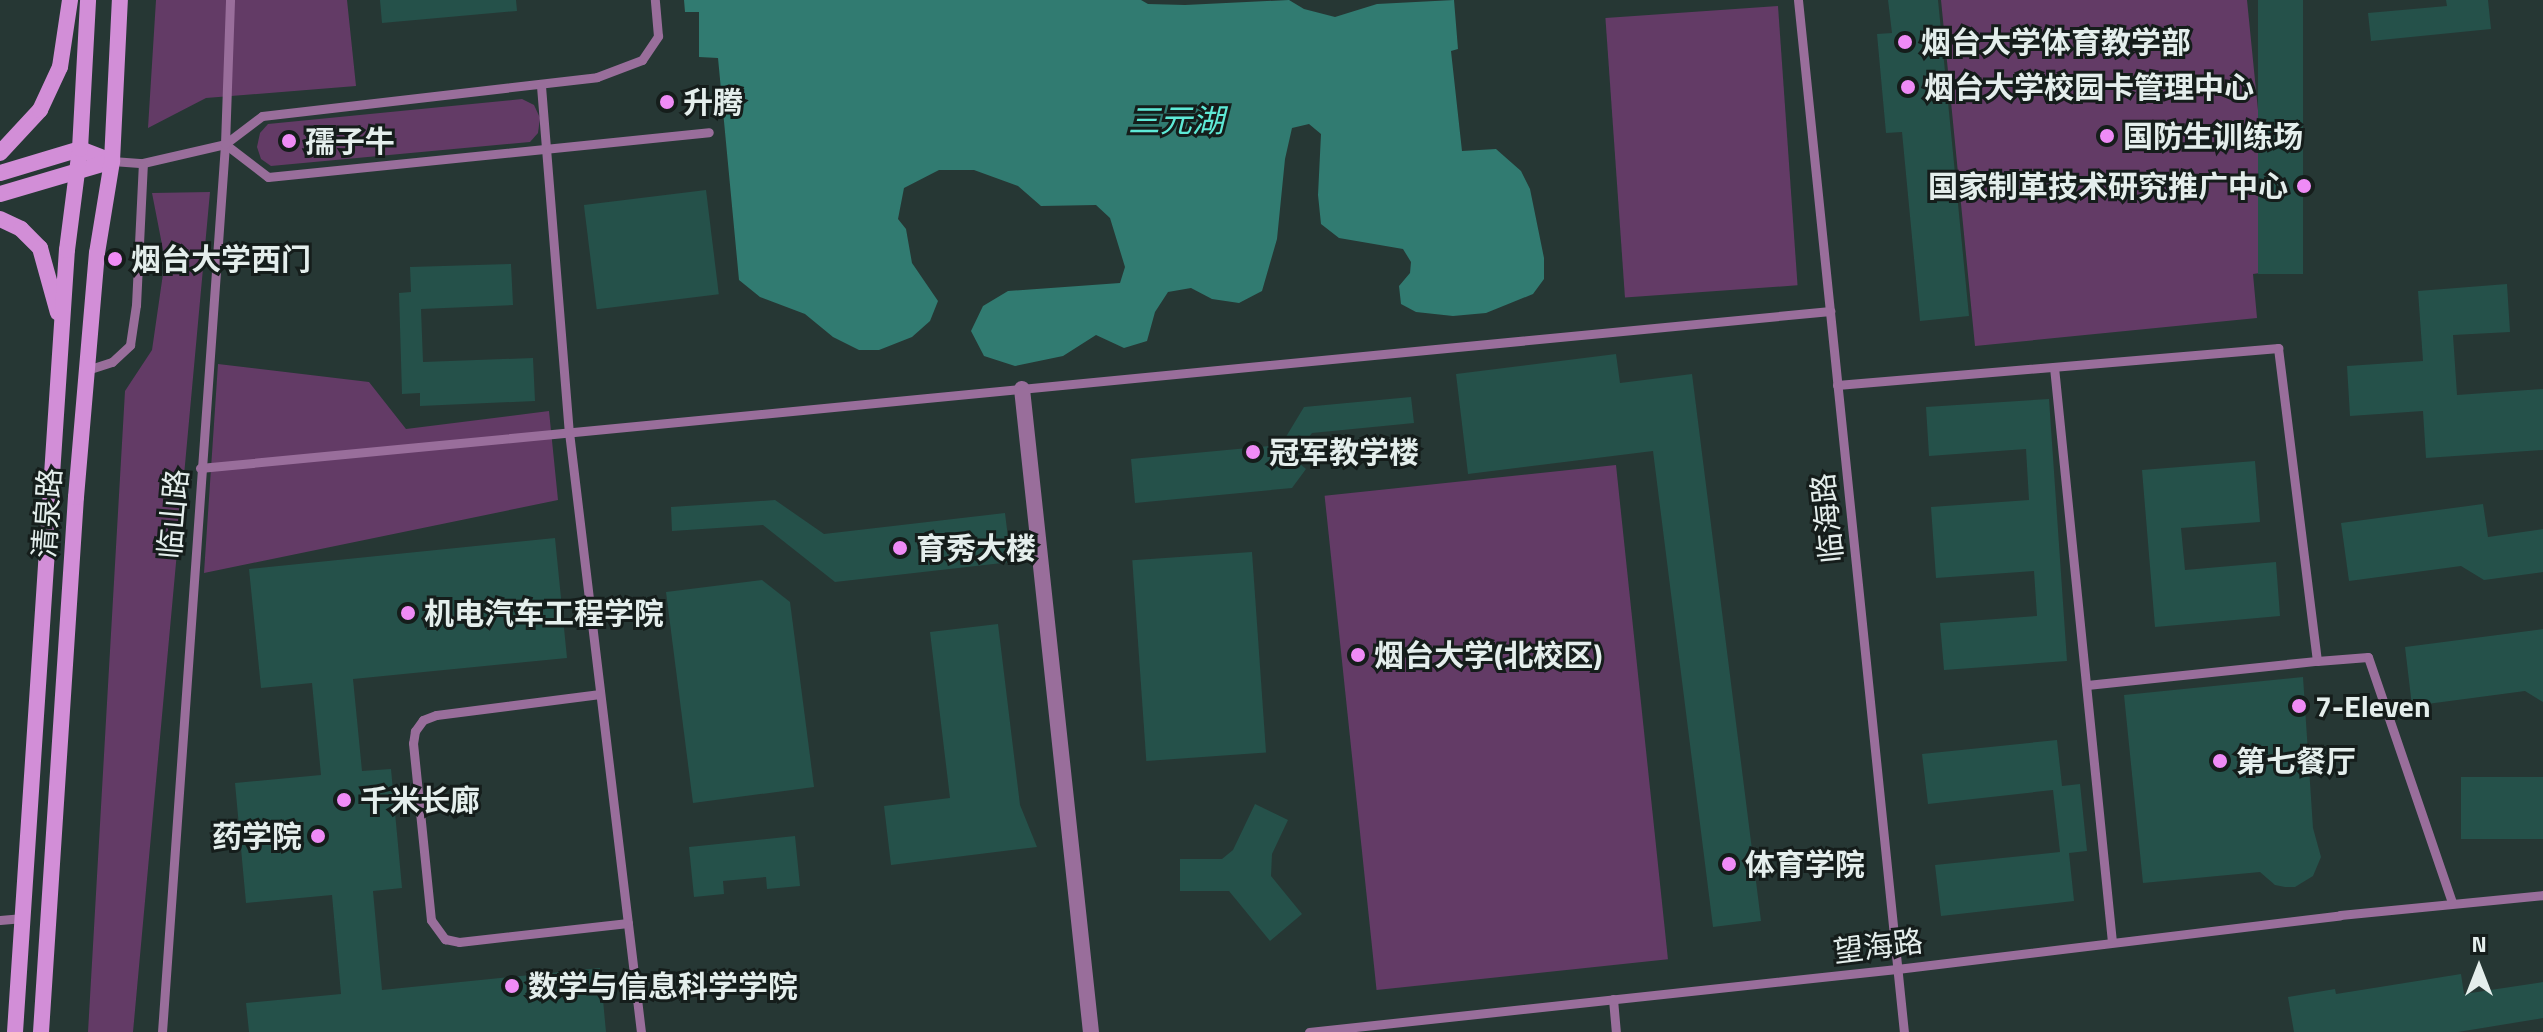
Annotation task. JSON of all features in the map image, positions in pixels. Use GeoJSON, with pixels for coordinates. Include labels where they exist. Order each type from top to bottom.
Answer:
{"type":"FeatureCollection","features":[{"type":"Feature","properties":{"kind":"main road"},"geometry":{"type":"LineString","coordinates":[[0,153],[40,110],[60,67],[70,0]]}},
{"type":"Feature","properties":{"kind":"main road","name":"清泉路"},"geometry":{"type":"LineString","coordinates":[[15,1032],[62,330],[80,149],[88,0]]}},
{"type":"Feature","properties":{"kind":"main road","name":"清泉路"},"geometry":{"type":"LineString","coordinates":[[41,1032],[87,370],[97,253],[112,161],[120,0]]}},
{"type":"Feature","properties":{"kind":"main road"},"geometry":{"type":"LineString","coordinates":[[0,173],[80,149],[112,161]]}},
{"type":"Feature","properties":{"kind":"main road"},"geometry":{"type":"LineString","coordinates":[[0,194],[112,161]]}},
{"type":"Feature","properties":{"kind":"main road"},"geometry":{"type":"LineString","coordinates":[[0,219],[21,229],[40,248],[62,330]]}},
{"type":"Feature","properties":{"kind":"street"},"geometry":{"type":"LineString","coordinates":[[1022,389],[1091,1032]]}},
{"type":"Feature","properties":{"kind":"lane","name":"临山路"},"geometry":{"type":"LineString","coordinates":[[162,1032],[225,144],[230,0]]}},
{"type":"Feature","properties":{"kind":"lane"},"geometry":{"type":"LineString","coordinates":[[112,161],[143,163],[225,144],[262,116],[541,86],[597,77],[642,60],[658,36],[655,0]]}},
{"type":"Feature","properties":{"kind":"lane","name":"临海路"},"geometry":{"type":"LineString","coordinates":[[1798,0],[1904,1032]]}},
{"type":"Feature","properties":{"kind":"lane"},"geometry":{"type":"LineString","coordinates":[[541,86],[569,432],[641,1032]]}},
{"type":"Feature","properties":{"kind":"lane"},"geometry":{"type":"LineString","coordinates":[[225,144],[268,177],[709,132]]}},
{"type":"Feature","properties":{"kind":"lane"},"geometry":{"type":"LineString","coordinates":[[87,370],[112,362],[130,345],[136,305],[143,163]]}},
{"type":"Feature","properties":{"kind":"lane"},"geometry":{"type":"LineString","coordinates":[[200,468],[1830,311]]}},
{"type":"Feature","properties":{"kind":"lane"},"geometry":{"type":"LineString","coordinates":[[1837,385],[2278,348],[2317,661]]}},
{"type":"Feature","properties":{"kind":"lane"},"geometry":{"type":"LineString","coordinates":[[2054,367],[2112,942]]}},
{"type":"Feature","properties":{"kind":"lane"},"geometry":{"type":"LineString","coordinates":[[2087,685],[2368,657],[2452,902]]}},
{"type":"Feature","properties":{"kind":"lane"},"geometry":{"type":"LineString","coordinates":[[600,694],[436,715],[423,720],[415,731],[413,743],[431,920],[445,939],[459,942],[628,923]]}},
{"type":"Feature","properties":{"kind":"lane","name":"望海路"},"geometry":{"type":"LineString","coordinates":[[1309,1032],[1897,969],[2452,902],[2543,895]]}},
{"type":"Feature","properties":{"kind":"lane"},"geometry":{"type":"LineString","coordinates":[[0,920],[23,918]]}},
{"type":"Feature","properties":{"kind":"lane"},"geometry":{"type":"LineString","coordinates":[[1613,999],[1616,1032]]}},
{"type":"Feature","properties":{"kind":"shaded area"},"geometry":{"type":"Polygon","coordinates":[[[156,0],[347,0],[356,86],[206,98],[148,128],[156,0]]]}},
{"type":"Feature","properties":{"kind":"shaded area","name":"国防生训练场"},"geometry":{"type":"Polygon","coordinates":[[[1941,0],[2247,0],[2274,271],[2253,274],[2257,318],[1975,346],[1941,0]]]}},
{"type":"Feature","properties":{"kind":"shaded area"},"geometry":{"type":"Polygon","coordinates":[[[1778,6],[1798,285],[1625,297],[1605,18],[1778,6]]]}},
{"type":"Feature","properties":{"kind":"shaded area"},"geometry":{"type":"Polygon","coordinates":[[[522,99],[534,105],[540,118],[538,133],[530,142],[271,166],[261,159],[257,147],[260,133],[268,124],[522,99]]]}},
{"type":"Feature","properties":{"kind":"shaded area"},"geometry":{"type":"Polygon","coordinates":[[[210,192],[133,1032],[88,1032],[125,391],[152,350],[165,260],[152,193],[210,192]]]}},
{"type":"Feature","properties":{"kind":"shaded area"},"geometry":{"type":"Polygon","coordinates":[[[218,364],[369,382],[406,429],[549,411],[558,500],[204,573],[218,364]]]}},
{"type":"Feature","properties":{"kind":"shaded area"},"geometry":{"type":"Polygon","coordinates":[[[1616,465],[1668,959],[1377,990],[1325,496],[1616,465]]]}},
{"type":"Feature","properties":{"kind":"water","name":"三元湖"},"geometry":{"type":"Polygon","coordinates":[[[684,0],[1141,0],[1148,4],[1185,5],[1289,0],[1304,9],[1335,17],[1377,4],[1454,0],[1458,49],[1451,51],[1462,151],[1496,149],[1521,171],[1530,189],[1544,258],[1544,279],[1533,294],[1486,313],[1453,316],[1416,312],[1401,304],[1399,286],[1410,273],[1411,262],[1403,249],[1339,238],[1321,224],[1318,195],[1321,134],[1309,124],[1292,128],[1285,159],[1277,239],[1262,291],[1239,303],[1212,299],[1191,288],[1168,292],[1155,312],[1147,341],[1124,348],[1096,335],[1063,356],[1015,366],[984,356],[971,331],[983,306],[1008,291],[1120,283],[1125,267],[1110,218],[1096,205],[1041,206],[1018,186],[974,170],[939,170],[904,188],[898,219],[906,229],[912,263],[938,301],[930,321],[912,337],[879,350],[859,350],[833,337],[805,314],[760,297],[739,280],[718,58],[699,57],[699,12],[685,12],[684,0]]]}},
{"type":"Feature","properties":{"kind":"building"},"geometry":{"type":"Polygon","coordinates":[[[380,0],[516,0],[517,11],[382,23],[380,0]]]}},
{"type":"Feature","properties":{"kind":"building"},"geometry":{"type":"Polygon","coordinates":[[[1888,0],[1938,0],[1969,316],[1920,321],[1902,132],[1886,133],[1877,34],[1892,33],[1888,0]]]}},
{"type":"Feature","properties":{"kind":"building"},"geometry":{"type":"Polygon","coordinates":[[[2258,0],[2303,0],[2303,274],[2258,274],[2258,0]]]}},
{"type":"Feature","properties":{"kind":"building"},"geometry":{"type":"Polygon","coordinates":[[[2446,0],[2488,0],[2491,29],[2371,41],[2368,13],[2447,6],[2446,0]]]}},
{"type":"Feature","properties":{"kind":"building"},"geometry":{"type":"Polygon","coordinates":[[[706,190],[719,294],[597,309],[584,205],[706,190]]]}},
{"type":"Feature","properties":{"kind":"building"},"geometry":{"type":"Polygon","coordinates":[[[511,264],[513,305],[421,309],[423,362],[533,358],[535,401],[420,406],[420,393],[402,394],[399,293],[411,292],[410,267],[511,264]]]}},
{"type":"Feature","properties":{"kind":"building"},"geometry":{"type":"Polygon","coordinates":[[[2507,284],[2510,332],[2453,335],[2457,395],[2543,389],[2543,450],[2426,458],[2423,411],[2350,416],[2347,366],[2423,361],[2418,291],[2507,284]]]}},
{"type":"Feature","properties":{"kind":"building"},"geometry":{"type":"Polygon","coordinates":[[[1616,354],[1620,383],[1692,374],[1761,921],[1713,927],[1653,451],[1468,474],[1456,374],[1616,354]]]}},
{"type":"Feature","properties":{"kind":"building","name":"冠军教学楼"},"geometry":{"type":"Polygon","coordinates":[[[1411,397],[1414,423],[1312,433],[1293,458],[1306,469],[1292,488],[1135,503],[1131,459],[1281,445],[1304,407],[1411,397]]]}},
{"type":"Feature","properties":{"kind":"building"},"geometry":{"type":"Polygon","coordinates":[[[2049,399],[2067,661],[1944,670],[1940,623],[2037,616],[2034,571],[1936,578],[1931,507],[2029,500],[2026,449],[1929,456],[1926,407],[2049,399]]]}},
{"type":"Feature","properties":{"kind":"building"},"geometry":{"type":"Polygon","coordinates":[[[2255,461],[2260,522],[2181,528],[2185,570],[2276,562],[2280,616],[2155,627],[2142,470],[2255,461]]]}},
{"type":"Feature","properties":{"kind":"building","name":"育秀大楼"},"geometry":{"type":"Polygon","coordinates":[[[775,500],[824,534],[1005,513],[1011,562],[835,582],[763,525],[672,531],[671,507],[775,500]]]}},
{"type":"Feature","properties":{"kind":"building"},"geometry":{"type":"Polygon","coordinates":[[[2483,504],[2488,537],[2543,529],[2543,572],[2484,580],[2461,566],[2349,581],[2341,523],[2483,504]]]}},
{"type":"Feature","properties":{"kind":"building"},"geometry":{"type":"Polygon","coordinates":[[[555,538],[567,658],[353,679],[362,771],[391,769],[402,888],[373,891],[382,990],[600,968],[606,1032],[249,1032],[246,1003],[341,994],[332,895],[246,903],[235,783],[321,775],[312,683],[261,688],[249,569],[555,538]]]}},
{"type":"Feature","properties":{"kind":"building"},"geometry":{"type":"Polygon","coordinates":[[[1252,552],[1266,753],[1146,761],[1132,560],[1252,552]]]}},
{"type":"Feature","properties":{"kind":"building"},"geometry":{"type":"Polygon","coordinates":[[[762,580],[790,602],[814,787],[693,803],[666,592],[762,580]]]}},
{"type":"Feature","properties":{"kind":"building"},"geometry":{"type":"Polygon","coordinates":[[[998,624],[1020,805],[1037,847],[891,865],[884,806],[950,798],[930,632],[998,624]]]}},
{"type":"Feature","properties":{"kind":"building"},"geometry":{"type":"Polygon","coordinates":[[[2543,629],[2543,702],[2525,691],[2412,706],[2405,647],[2543,629]]]}},
{"type":"Feature","properties":{"kind":"building","name":"第七餐厅"},"geometry":{"type":"Polygon","coordinates":[[[2303,677],[2313,828],[2321,857],[2313,876],[2295,887],[2275,885],[2260,872],[2143,883],[2124,695],[2303,677]]]}},
{"type":"Feature","properties":{"kind":"building"},"geometry":{"type":"Polygon","coordinates":[[[2057,740],[2062,786],[2080,784],[2087,851],[2069,853],[2074,901],[1941,916],[1935,865],[2060,852],[2053,790],[1928,804],[1922,754],[2057,740]]]}},
{"type":"Feature","properties":{"kind":"building"},"geometry":{"type":"Polygon","coordinates":[[[2461,777],[2543,777],[2543,839],[2461,839],[2461,777]]]}},
{"type":"Feature","properties":{"kind":"building"},"geometry":{"type":"Polygon","coordinates":[[[1255,804],[1288,820],[1272,854],[1271,876],[1302,914],[1270,941],[1229,891],[1180,891],[1180,859],[1222,859],[1233,850],[1255,804]]]}},
{"type":"Feature","properties":{"kind":"building"},"geometry":{"type":"Polygon","coordinates":[[[795,836],[800,886],[767,889],[766,877],[723,881],[724,894],[694,897],[689,847],[795,836]]]}},
{"type":"Feature","properties":{"kind":"building"},"geometry":{"type":"Polygon","coordinates":[[[2461,974],[2464,994],[2543,982],[2543,1018],[2458,1032],[2294,1032],[2288,997],[2335,989],[2336,994],[2461,974]]]}},
{"type":"Feature","properties":{"kind":"place","name":"烟台大学体育教学部"},"geometry":{"type":"Point","coordinates":[1905,42]}},
{"type":"Feature","properties":{"kind":"place","name":"烟台大学校园卡管理中心"},"geometry":{"type":"Point","coordinates":[1908,87]}},
{"type":"Feature","properties":{"kind":"place","name":"升腾"},"geometry":{"type":"Point","coordinates":[667,102]}},
{"type":"Feature","properties":{"kind":"place","name":"国防生训练场"},"geometry":{"type":"Point","coordinates":[2107,136]}},
{"type":"Feature","properties":{"kind":"place","name":"孺子牛"},"geometry":{"type":"Point","coordinates":[289,141]}},
{"type":"Feature","properties":{"kind":"place","name":"国家制革技术研究推广中心"},"geometry":{"type":"Point","coordinates":[2304,186]}},
{"type":"Feature","properties":{"kind":"place","name":"烟台大学西门"},"geometry":{"type":"Point","coordinates":[115,259]}},
{"type":"Feature","properties":{"kind":"place","name":"冠军教学楼"},"geometry":{"type":"Point","coordinates":[1253,452]}},
{"type":"Feature","properties":{"kind":"place","name":"育秀大楼"},"geometry":{"type":"Point","coordinates":[900,548]}},
{"type":"Feature","properties":{"kind":"place","name":"机电汽车工程学院"},"geometry":{"type":"Point","coordinates":[408,613]}},
{"type":"Feature","properties":{"kind":"place","name":"烟台大学(北校区)"},"geometry":{"type":"Point","coordinates":[1358,655]}},
{"type":"Feature","properties":{"kind":"place","name":"7-Eleven"},"geometry":{"type":"Point","coordinates":[2299,706]}},
{"type":"Feature","properties":{"kind":"place","name":"第七餐厅"},"geometry":{"type":"Point","coordinates":[2220,761]}},
{"type":"Feature","properties":{"kind":"place","name":"千米长廊"},"geometry":{"type":"Point","coordinates":[344,800]}},
{"type":"Feature","properties":{"kind":"place","name":"药学院"},"geometry":{"type":"Point","coordinates":[318,836]}},
{"type":"Feature","properties":{"kind":"place","name":"体育学院"},"geometry":{"type":"Point","coordinates":[1729,864]}},
{"type":"Feature","properties":{"kind":"place","name":"数学与信息科学学院"},"geometry":{"type":"Point","coordinates":[512,986]}}]}
